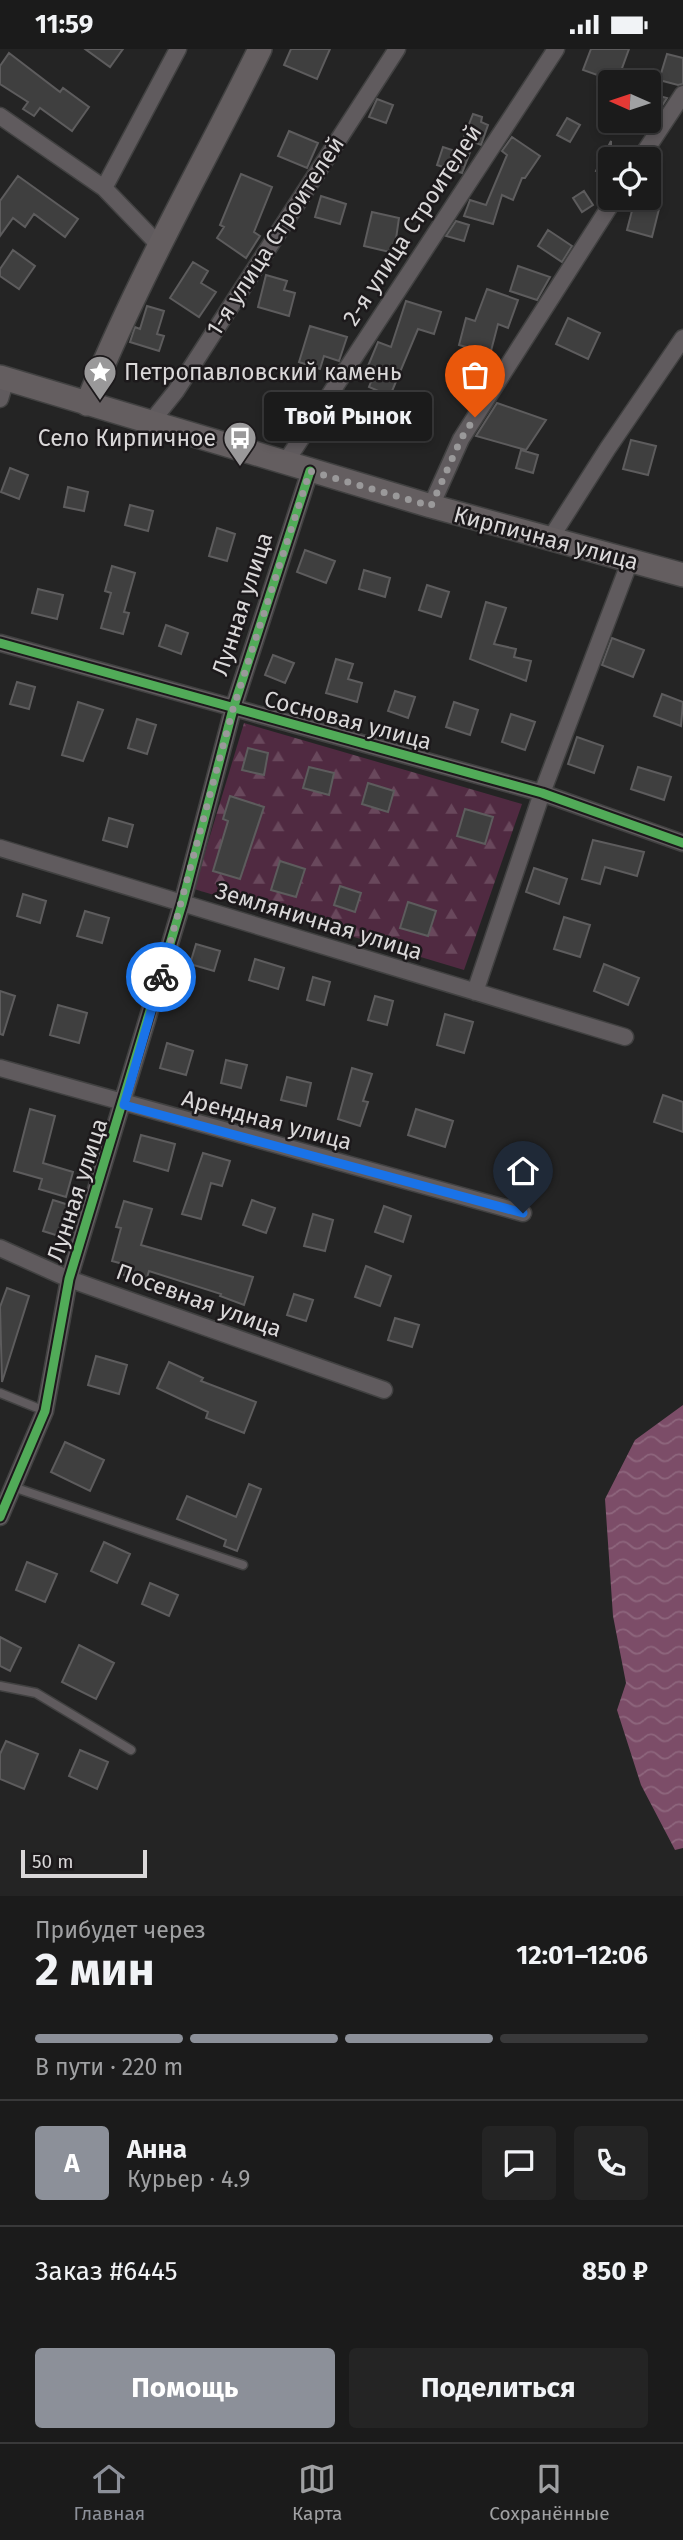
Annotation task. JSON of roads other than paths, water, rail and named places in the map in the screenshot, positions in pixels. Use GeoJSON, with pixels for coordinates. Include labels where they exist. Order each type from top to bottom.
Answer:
{"type":"FeatureCollection","features":[{"type":"Feature","properties":{"kind":"main road"},"geometry":{"type":"LineString","coordinates":[[87,404],[113,339],[158,244],[260,49]]}},
{"type":"Feature","properties":{"kind":"main road","name":"Кирпичная улица"},"geometry":{"type":"LineString","coordinates":[[2,385],[87,404],[431,506],[683,575]]}},
{"type":"Feature","properties":{"kind":"street"},"geometry":{"type":"LineString","coordinates":[[104,188],[178,49]]}},
{"type":"Feature","properties":{"kind":"street","name":"1-я улица Строителей"},"geometry":{"type":"LineString","coordinates":[[151,422],[176,391],[397,49]]}},
{"type":"Feature","properties":{"kind":"street","name":"2-я улица Строителей"},"geometry":{"type":"LineString","coordinates":[[285,463],[556,49]]}},
{"type":"Feature","properties":{"kind":"street"},"geometry":{"type":"LineString","coordinates":[[648,147],[683,94]]}},
{"type":"Feature","properties":{"kind":"street"},"geometry":{"type":"LineString","coordinates":[[0,116],[104,188],[158,244]]}},
{"type":"Feature","properties":{"kind":"street"},"geometry":{"type":"LineString","coordinates":[[431,506],[461,439],[607,210]]}},
{"type":"Feature","properties":{"kind":"street"},"geometry":{"type":"LineString","coordinates":[[551,539],[608,448],[683,338]]}},
{"type":"Feature","properties":{"kind":"street","name":"Лунная улица"},"geometry":{"type":"LineString","coordinates":[[0,1517],[45,1411],[69,1279],[124,1105],[182,904],[233,709],[310,471]]}},
{"type":"Feature","properties":{"kind":"street"},"geometry":{"type":"LineString","coordinates":[[475,992],[542,793],[630,561]]}},
{"type":"Feature","properties":{"kind":"street","name":"Сосновая улица"},"geometry":{"type":"LineString","coordinates":[[0,643],[542,793],[683,843]]}},
{"type":"Feature","properties":{"kind":"street","name":"Земляничная улица"},"geometry":{"type":"LineString","coordinates":[[0,848],[625,1037]]}},
{"type":"Feature","properties":{"kind":"street","name":"Арендная улица"},"geometry":{"type":"LineString","coordinates":[[0,1068],[124,1105],[523,1213]]}},
{"type":"Feature","properties":{"kind":"street","name":"Посевная улица"},"geometry":{"type":"LineString","coordinates":[[0,1248],[69,1279],[384,1390]]}},
{"type":"Feature","properties":{"kind":"lane"},"geometry":{"type":"LineString","coordinates":[[0,1393],[45,1411]]}},
{"type":"Feature","properties":{"kind":"lane"},"geometry":{"type":"LineString","coordinates":[[13,1487],[243,1565]]}},
{"type":"Feature","properties":{"kind":"lane"},"geometry":{"type":"LineString","coordinates":[[0,1686],[36,1693],[131,1750]]}},
{"type":"Feature","properties":{"kind":"water"},"geometry":{"type":"Polygon","coordinates":[[[683,1405],[683,1848],[675,1850],[641,1785],[617,1710],[626,1683],[613,1616],[605,1499],[635,1440],[683,1405]]]}},
{"type":"Feature","properties":{"kind":"place","name":"Петропавловский камень"},"geometry":{"type":"Point","coordinates":[100,402]}},
{"type":"Feature","properties":{"kind":"place","name":"Твой Рынок"},"geometry":{"type":"Point","coordinates":[475,417]}},
{"type":"Feature","properties":{"kind":"place","name":"Село Кирпичное"},"geometry":{"type":"Point","coordinates":[240,468]}}]}
